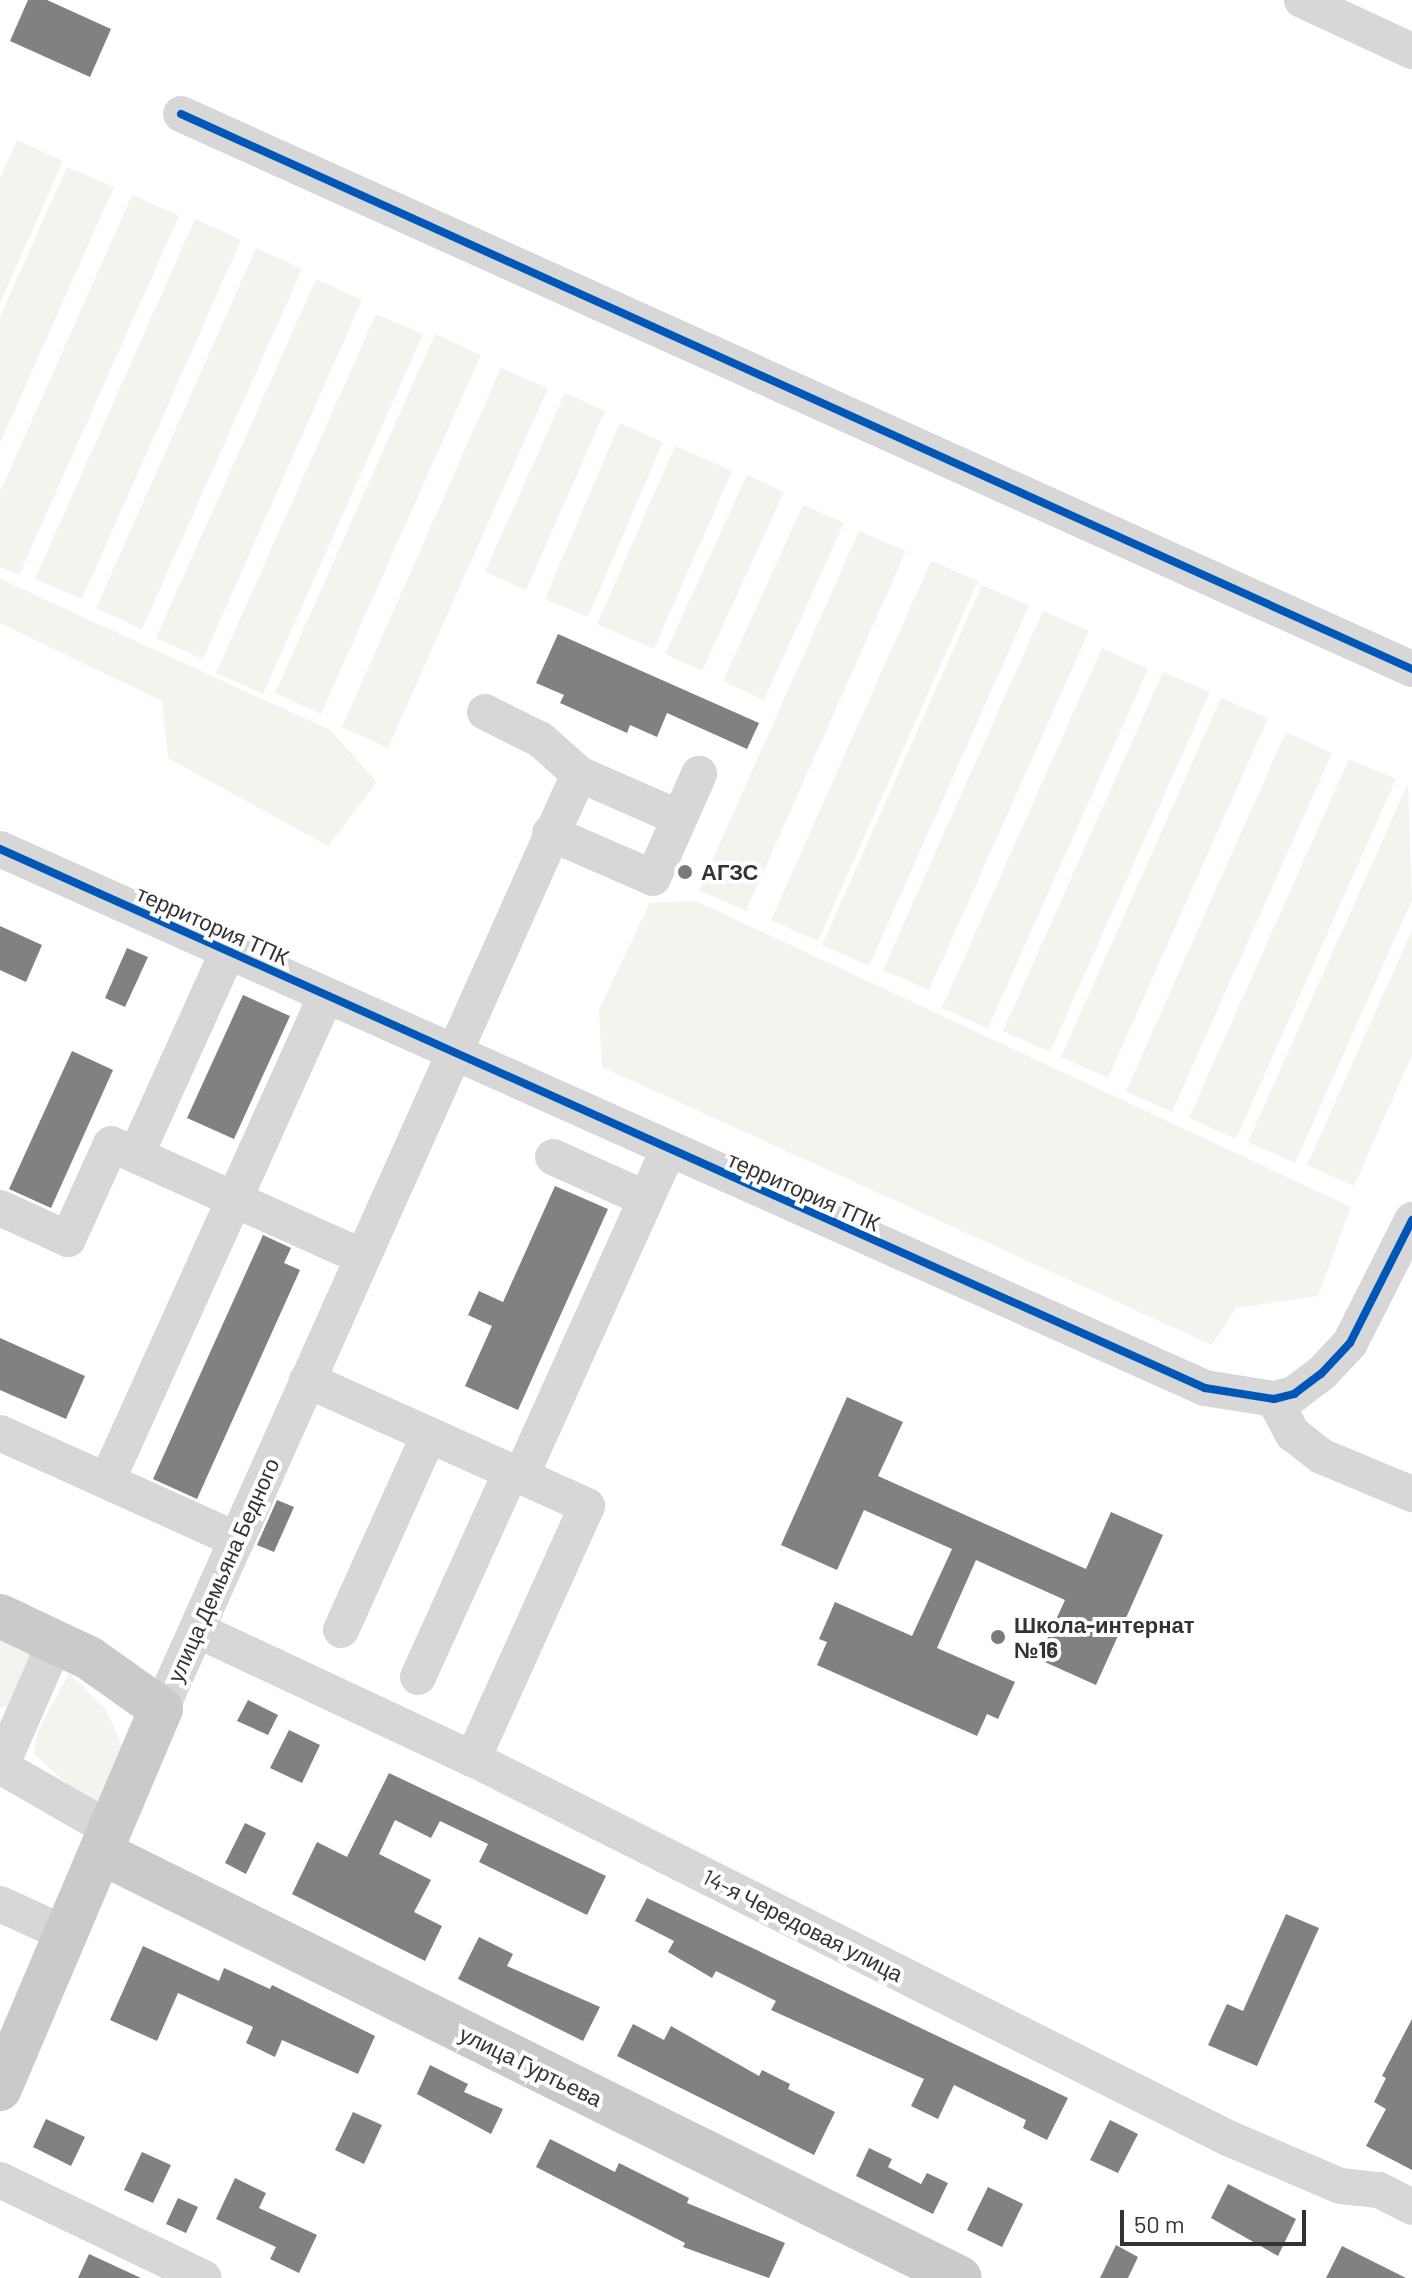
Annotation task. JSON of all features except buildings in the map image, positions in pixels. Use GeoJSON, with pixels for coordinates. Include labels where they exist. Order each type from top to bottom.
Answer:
{"type":"FeatureCollection","features":[{"type":"Feature","properties":{"kind":"main road"},"geometry":{"type":"LineString","coordinates":[[0,1616],[56,1640],[130,1683],[161,1709]]}},
{"type":"Feature","properties":{"kind":"main road","name":"улица Демьяна Бедного"},"geometry":{"type":"LineString","coordinates":[[0,2089],[108,1842],[161,1709]]}},
{"type":"Feature","properties":{"kind":"main road","name":"улица Гуртьева"},"geometry":{"type":"LineString","coordinates":[[108,1842],[940,2274]]}},
{"type":"Feature","properties":{"kind":"street"},"geometry":{"type":"LineString","coordinates":[[1302,0],[1412,51]]}},
{"type":"Feature","properties":{"kind":"street"},"geometry":{"type":"LineString","coordinates":[[181,114],[1412,669]]}},
{"type":"Feature","properties":{"kind":"street"},"geometry":{"type":"LineString","coordinates":[[485,712],[541,740],[579,774],[679,818]]}},
{"type":"Feature","properties":{"kind":"street","name":"улица Демьяна Бедного"},"geometry":{"type":"LineString","coordinates":[[161,1709],[451,1054],[579,774]]}},
{"type":"Feature","properties":{"kind":"street"},"geometry":{"type":"LineString","coordinates":[[550,833],[653,878],[699,774]]}},
{"type":"Feature","properties":{"kind":"street","name":"территория ТПК"},"geometry":{"type":"LineString","coordinates":[[0,849],[451,1054],[1205,1388],[1284,1396]]}},
{"type":"Feature","properties":{"kind":"street"},"geometry":{"type":"LineString","coordinates":[[136,1155],[228,951]]}},
{"type":"Feature","properties":{"kind":"street"},"geometry":{"type":"LineString","coordinates":[[107,1481],[326,996]]}},
{"type":"Feature","properties":{"kind":"street"},"geometry":{"type":"LineString","coordinates":[[0,1208],[68,1239],[111,1144],[362,1257]]}},
{"type":"Feature","properties":{"kind":"street"},"geometry":{"type":"LineString","coordinates":[[418,1677],[668,1151]]}},
{"type":"Feature","properties":{"kind":"street"},"geometry":{"type":"LineString","coordinates":[[553,1157],[646,1199]]}},
{"type":"Feature","properties":{"kind":"street"},"geometry":{"type":"LineString","coordinates":[[1409,1234],[1350,1343],[1321,1374],[1284,1396],[1293,1434],[1321,1456],[1412,1494]]}},
{"type":"Feature","properties":{"kind":"street"},"geometry":{"type":"LineString","coordinates":[[307,1380],[587,1506],[473,1759]]}},
{"type":"Feature","properties":{"kind":"street"},"geometry":{"type":"LineString","coordinates":[[0,1433],[237,1540]]}},
{"type":"Feature","properties":{"kind":"street"},"geometry":{"type":"LineString","coordinates":[[341,1630],[429,1435]]}},
{"type":"Feature","properties":{"kind":"street","name":"14-я Чередовая улица"},"geometry":{"type":"LineString","coordinates":[[197,1630],[473,1759],[1228,2138],[1340,2186],[1379,2190],[1412,2207]]}},
{"type":"Feature","properties":{"kind":"street"},"geometry":{"type":"LineString","coordinates":[[56,1640],[0,1766],[108,1842]]}},
{"type":"Feature","properties":{"kind":"street"},"geometry":{"type":"LineString","coordinates":[[0,1904],[68,1935]]}},
{"type":"Feature","properties":{"kind":"street"},"geometry":{"type":"LineString","coordinates":[[0,2180],[204,2278]]}},
{"type":"Feature","properties":{"kind":"shaded area"},"geometry":{"type":"Polygon","coordinates":[[[17,140],[63,161],[0,303],[0,178],[17,140]]]}},
{"type":"Feature","properties":{"kind":"shaded area"},"geometry":{"type":"Polygon","coordinates":[[[67,167],[114,187],[0,443],[0,317],[67,167]]]}},
{"type":"Feature","properties":{"kind":"shaded area"},"geometry":{"type":"Polygon","coordinates":[[[132,195],[179,216],[19,575],[0,567],[0,492],[132,195]]]}},
{"type":"Feature","properties":{"kind":"shaded area"},"geometry":{"type":"Polygon","coordinates":[[[195,219],[241,240],[82,599],[35,579],[195,219]]]}},
{"type":"Feature","properties":{"kind":"shaded area"},"geometry":{"type":"Polygon","coordinates":[[[256,248],[302,269],[142,629],[96,608],[256,248]]]}},
{"type":"Feature","properties":{"kind":"shaded area"},"geometry":{"type":"Polygon","coordinates":[[[316,279],[362,300],[203,659],[156,638],[316,279]]]}},
{"type":"Feature","properties":{"kind":"shaded area"},"geometry":{"type":"Polygon","coordinates":[[[376,314],[423,334],[263,694],[216,673],[376,314]]]}},
{"type":"Feature","properties":{"kind":"shaded area"},"geometry":{"type":"Polygon","coordinates":[[[435,334],[481,355],[321,714],[275,693],[435,334]]]}},
{"type":"Feature","properties":{"kind":"shaded area"},"geometry":{"type":"Polygon","coordinates":[[[501,368],[548,388],[388,748],[342,727],[501,368]]]}},
{"type":"Feature","properties":{"kind":"shaded area"},"geometry":{"type":"Polygon","coordinates":[[[565,393],[605,411],[526,590],[485,572],[565,393]]]}},
{"type":"Feature","properties":{"kind":"shaded area"},"geometry":{"type":"Polygon","coordinates":[[[620,423],[663,442],[588,617],[545,599],[620,423]]]}},
{"type":"Feature","properties":{"kind":"shaded area"},"geometry":{"type":"Polygon","coordinates":[[[675,446],[732,471],[654,649],[597,624],[675,446]]]}},
{"type":"Feature","properties":{"kind":"shaded area"},"geometry":{"type":"Polygon","coordinates":[[[747,475],[784,492],[702,671],[665,654],[747,475]]]}},
{"type":"Feature","properties":{"kind":"shaded area"},"geometry":{"type":"Polygon","coordinates":[[[803,505],[844,523],[764,700],[723,681],[803,505]]]}},
{"type":"Feature","properties":{"kind":"shaded area"},"geometry":{"type":"Polygon","coordinates":[[[859,531],[906,551],[746,911],[699,890],[859,531]]]}},
{"type":"Feature","properties":{"kind":"shaded area"},"geometry":{"type":"Polygon","coordinates":[[[931,561],[978,581],[818,941],[771,920],[931,561]]]}},
{"type":"Feature","properties":{"kind":"shaded area"},"geometry":{"type":"Polygon","coordinates":[[[0,579],[330,730],[377,782],[328,846],[168,758],[162,701],[0,623],[0,579]]]}},
{"type":"Feature","properties":{"kind":"shaded area"},"geometry":{"type":"Polygon","coordinates":[[[982,585],[1029,606],[869,966],[822,945],[982,585]]]}},
{"type":"Feature","properties":{"kind":"shaded area"},"geometry":{"type":"Polygon","coordinates":[[[1043,611],[1089,631],[929,990],[883,970],[1043,611]]]}},
{"type":"Feature","properties":{"kind":"shaded area"},"geometry":{"type":"Polygon","coordinates":[[[1102,648],[1148,669],[988,1028],[942,1008],[1102,648]]]}},
{"type":"Feature","properties":{"kind":"shaded area"},"geometry":{"type":"Polygon","coordinates":[[[1163,672],[1210,692],[1050,1052],[1003,1031],[1163,672]]]}},
{"type":"Feature","properties":{"kind":"shaded area"},"geometry":{"type":"Polygon","coordinates":[[[1221,698],[1268,718],[1108,1078],[1061,1057],[1221,698]]]}},
{"type":"Feature","properties":{"kind":"shaded area"},"geometry":{"type":"Polygon","coordinates":[[[1286,732],[1332,753],[1172,1112],[1126,1091],[1286,732]]]}},
{"type":"Feature","properties":{"kind":"shaded area"},"geometry":{"type":"Polygon","coordinates":[[[1349,759],[1396,779],[1236,1139],[1189,1118],[1349,759]]]}},
{"type":"Feature","properties":{"kind":"shaded area"},"geometry":{"type":"Polygon","coordinates":[[[1408,783],[1412,900],[1295,1163],[1248,1142],[1408,783]]]}},
{"type":"Feature","properties":{"kind":"shaded area"},"geometry":{"type":"Polygon","coordinates":[[[696,901],[1351,1207],[1318,1296],[1236,1308],[1212,1345],[602,1067],[599,1009],[650,903],[696,901]]]}},
{"type":"Feature","properties":{"kind":"shaded area"},"geometry":{"type":"Polygon","coordinates":[[[1412,930],[1412,1055],[1354,1186],[1307,1165],[1412,930]]]}},
{"type":"Feature","properties":{"kind":"shaded area"},"geometry":{"type":"Polygon","coordinates":[[[0,1637],[33,1651],[8,1707],[0,1707],[0,1637]]]}},
{"type":"Feature","properties":{"kind":"shaded area"},"geometry":{"type":"Polygon","coordinates":[[[69,1673],[105,1708],[124,1750],[113,1799],[91,1805],[34,1754],[38,1731],[69,1673]]]}},
{"type":"Feature","properties":{"kind":"cycle path"},"geometry":{"type":"LineString","coordinates":[[181,114],[1412,669]]}},
{"type":"Feature","properties":{"kind":"cycle path"},"geometry":{"type":"LineString","coordinates":[[0,849],[1205,1388],[1274,1399],[1294,1394],[1321,1374],[1350,1343],[1412,1220]]}},
{"type":"Feature","properties":{"kind":"place","name":"АГЗС"},"geometry":{"type":"Point","coordinates":[685,872]}},
{"type":"Feature","properties":{"kind":"place","name":"Школа-интернат №16"},"geometry":{"type":"Point","coordinates":[998,1637]}}]}
